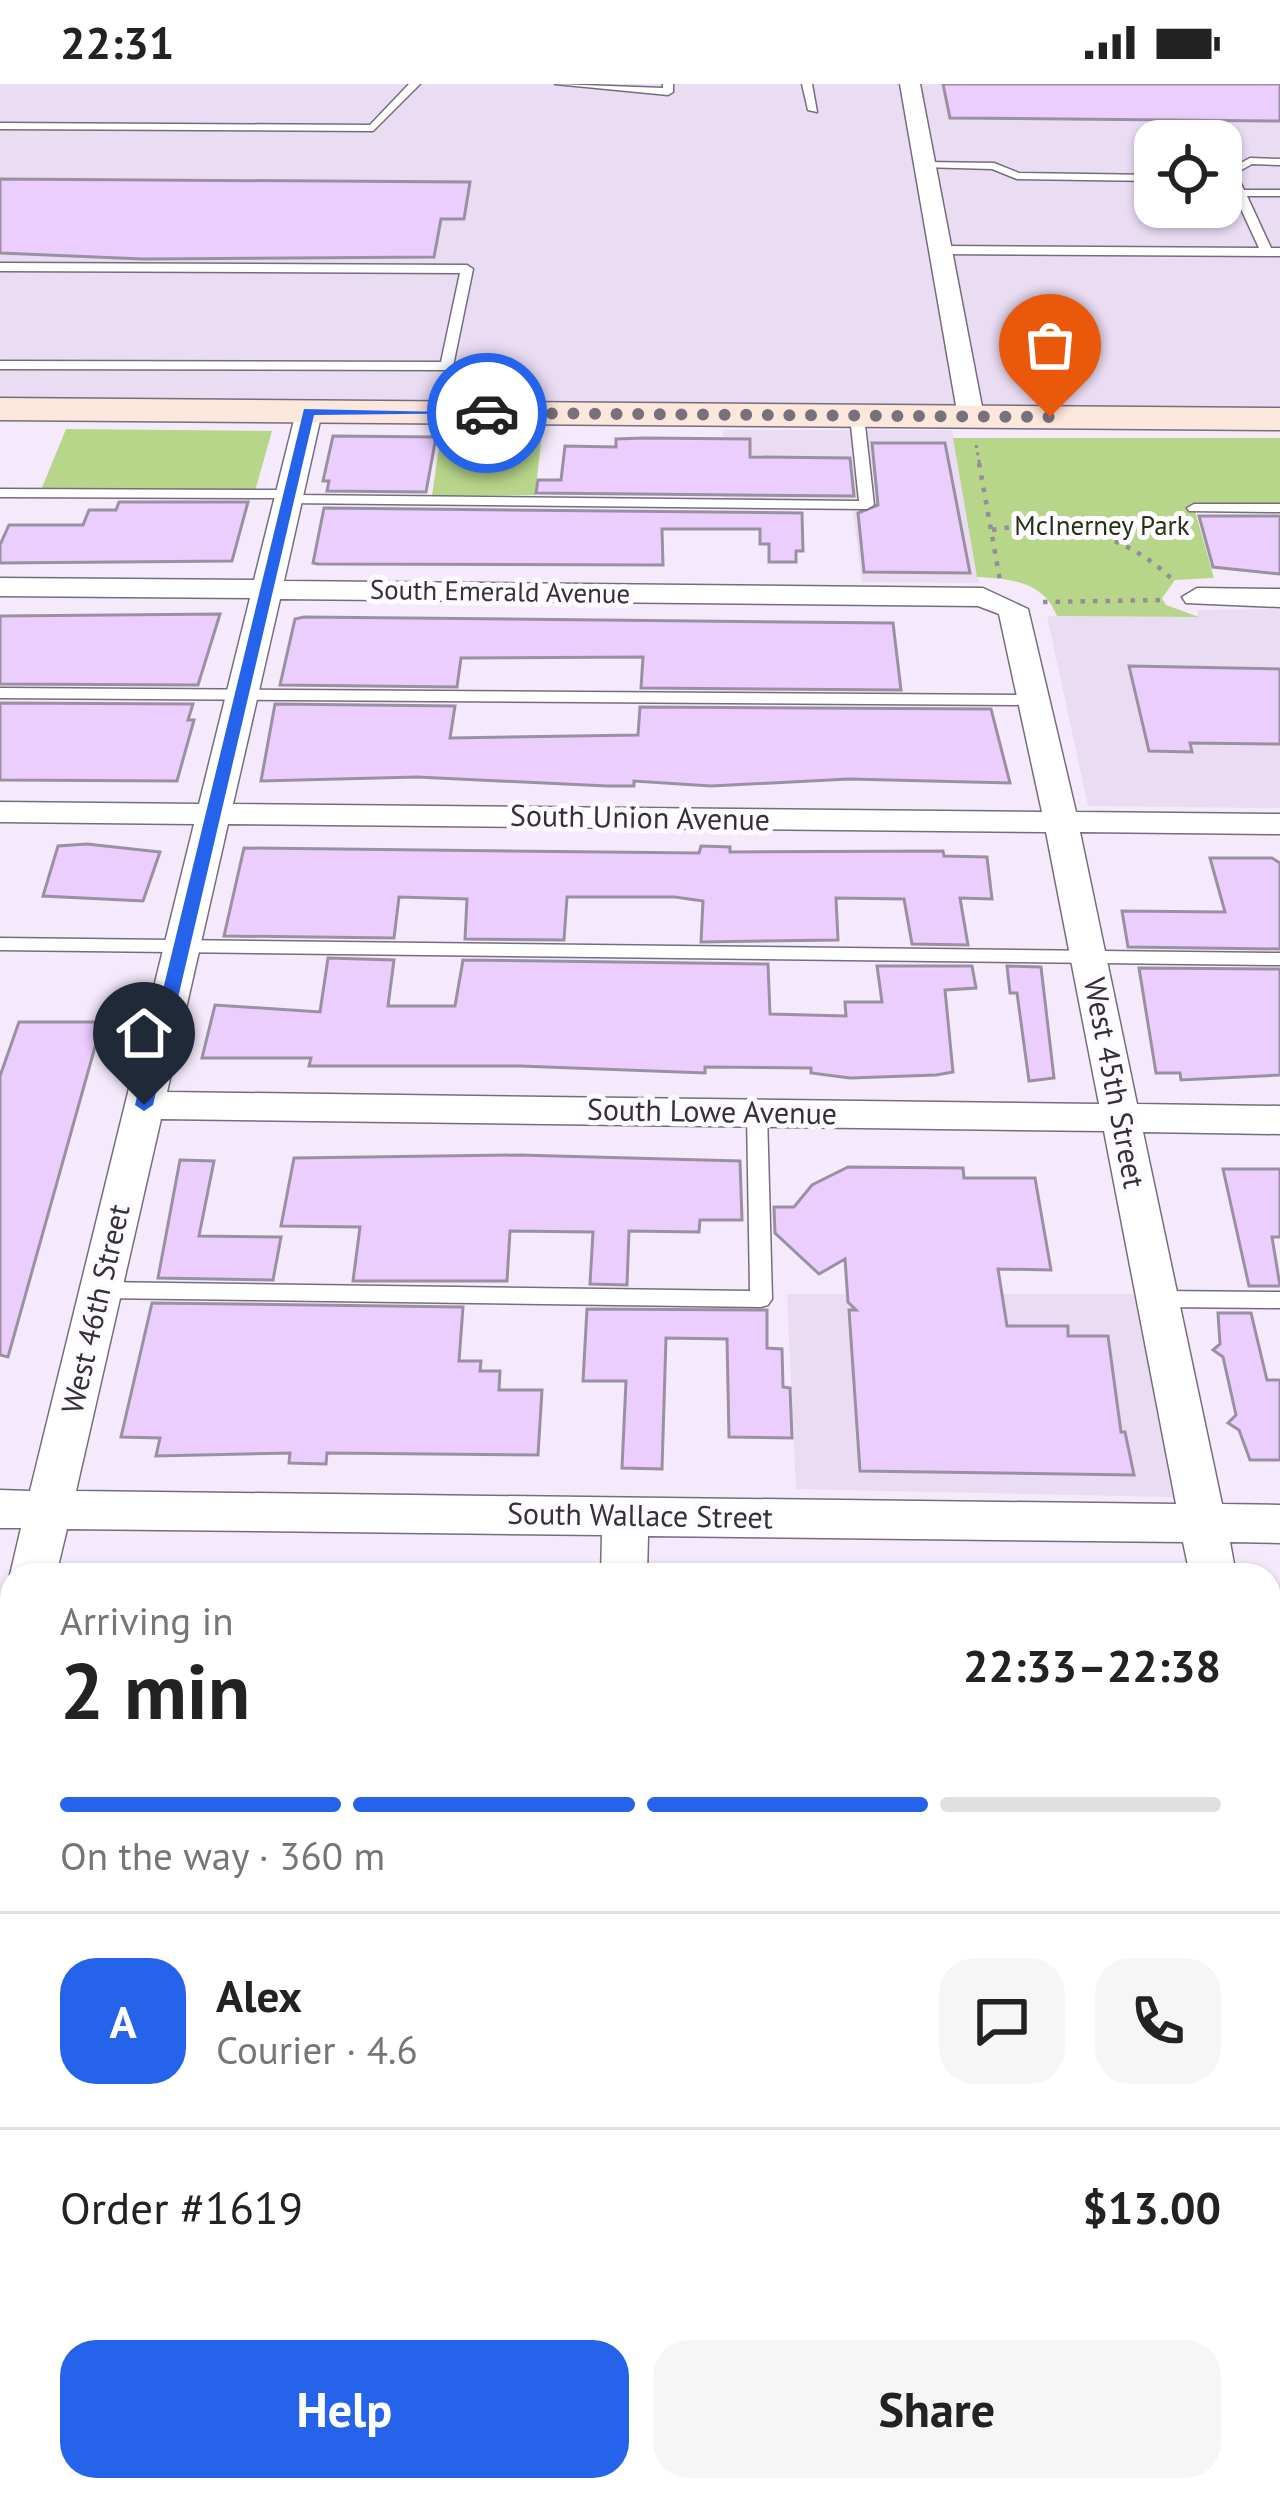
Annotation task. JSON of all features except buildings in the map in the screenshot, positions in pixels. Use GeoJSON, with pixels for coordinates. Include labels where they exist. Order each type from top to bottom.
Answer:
{"type":"FeatureCollection","features":[{"type":"Feature","properties":{"kind":"main road"},"geometry":{"type":"LineString","coordinates":[[0,410],[857,416],[973,425],[1280,419]]}},
{"type":"Feature","properties":{"kind":"street"},"geometry":{"type":"LineString","coordinates":[[910,84],[973,425]]}},
{"type":"Feature","properties":{"kind":"street","name":"West 46th Street"},"geometry":{"type":"LineString","coordinates":[[36,1563],[309,412]]}},
{"type":"Feature","properties":{"kind":"street","name":"South Emerald Avenue"},"geometry":{"type":"LineString","coordinates":[[0,587],[1000,593]]}},
{"type":"Feature","properties":{"kind":"street","name":"West 45th Street"},"geometry":{"type":"LineString","coordinates":[[1000,593],[1020,621],[1210,1563]]}},
{"type":"Feature","properties":{"kind":"street"},"geometry":{"type":"LineString","coordinates":[[1180,593],[1280,598]]}},
{"type":"Feature","properties":{"kind":"street","name":"South Union Avenue"},"geometry":{"type":"LineString","coordinates":[[0,812],[1280,824]]}},
{"type":"Feature","properties":{"kind":"street","name":"South Lowe Avenue"},"geometry":{"type":"LineString","coordinates":[[144,1105],[1280,1120]]}},
{"type":"Feature","properties":{"kind":"street","name":"South Wallace Street"},"geometry":{"type":"LineString","coordinates":[[0,1508],[1280,1524]]}},
{"type":"Feature","properties":{"kind":"street"},"geometry":{"type":"LineString","coordinates":[[624,1563],[626,1516]]}},
{"type":"Feature","properties":{"kind":"lane"},"geometry":{"type":"LineString","coordinates":[[0,126],[373,128],[415,84]]}},
{"type":"Feature","properties":{"kind":"lane"},"geometry":{"type":"LineString","coordinates":[[560,84],[668,92],[668,84]]}},
{"type":"Feature","properties":{"kind":"lane"},"geometry":{"type":"LineString","coordinates":[[807,84],[813,110]]}},
{"type":"Feature","properties":{"kind":"lane"},"geometry":{"type":"LineString","coordinates":[[1242,165],[1280,161]]}},
{"type":"Feature","properties":{"kind":"lane"},"geometry":{"type":"LineString","coordinates":[[925,165],[994,166],[1017,176],[1134,178]]}},
{"type":"Feature","properties":{"kind":"lane"},"geometry":{"type":"LineString","coordinates":[[1242,193],[1280,194]]}},
{"type":"Feature","properties":{"kind":"lane"},"geometry":{"type":"LineString","coordinates":[[1242,196],[1274,252]]}},
{"type":"Feature","properties":{"kind":"lane"},"geometry":{"type":"LineString","coordinates":[[941,250],[1274,252]]}},
{"type":"Feature","properties":{"kind":"lane"},"geometry":{"type":"LineString","coordinates":[[0,266],[467,269],[447,366],[0,365]]}},
{"type":"Feature","properties":{"kind":"lane"},"geometry":{"type":"LineString","coordinates":[[0,494],[867,505],[857,416]]}},
{"type":"Feature","properties":{"kind":"lane"},"geometry":{"type":"LineString","coordinates":[[1194,508],[1280,508]]}},
{"type":"Feature","properties":{"kind":"lane"},"geometry":{"type":"LineString","coordinates":[[0,693],[1036,700]]}},
{"type":"Feature","properties":{"kind":"lane"},"geometry":{"type":"LineString","coordinates":[[0,944],[1280,959]]}},
{"type":"Feature","properties":{"kind":"lane"},"geometry":{"type":"LineString","coordinates":[[100,1290],[761,1299],[757,1113]]}},
{"type":"Feature","properties":{"kind":"lane"},"geometry":{"type":"LineString","coordinates":[[1157,1299],[1280,1300]]}},
{"type":"Feature","properties":{"kind":"path"},"geometry":{"type":"LineString","coordinates":[[973,425],[1000,593]]}},
{"type":"Feature","properties":{"kind":"path"},"geometry":{"type":"LineString","coordinates":[[992,530],[1035,525],[1091,533],[1146,559],[1180,593]]}},
{"type":"Feature","properties":{"kind":"path"},"geometry":{"type":"LineString","coordinates":[[1043,602],[1180,593]]}},
{"type":"Feature","properties":{"kind":"shaded area"},"geometry":{"type":"Polygon","coordinates":[[[0,84],[1280,84],[1280,410],[0,397],[0,84]]]}},
{"type":"Feature","properties":{"kind":"shaded area"},"geometry":{"type":"Polygon","coordinates":[[[723,430],[952,430],[979,583],[862,582],[852,504],[724,503],[723,430]]]}},
{"type":"Feature","properties":{"kind":"shaded area"},"geometry":{"type":"Polygon","coordinates":[[[1280,609],[1280,808],[1088,806],[1047,616],[1198,617],[1197,610],[1280,609]]]}},
{"type":"Feature","properties":{"kind":"shaded area"},"geometry":{"type":"Polygon","coordinates":[[[787,1294],[1134,1294],[1173,1497],[796,1489],[787,1294]]]}},
{"type":"Feature","properties":{"kind":"green space"},"geometry":{"type":"Polygon","coordinates":[[[66,429],[272,431],[255,491],[41,490],[66,429]]]}},
{"type":"Feature","properties":{"kind":"green space"},"geometry":{"type":"Polygon","coordinates":[[[441,432],[542,433],[535,495],[432,496],[441,432]]]}},
{"type":"Feature","properties":{"kind":"green space","name":"McInerney Park"},"geometry":{"type":"Polygon","coordinates":[[[953,438],[1280,438],[1280,504],[1193,504],[1214,578],[1175,580],[1162,598],[1166,605],[1199,617],[1057,616],[1034,589],[1014,581],[977,577],[953,438]]]}},
{"type":"Feature","properties":{"kind":"way so far"},"geometry":{"type":"LineString","coordinates":[[487,413],[1050,417]]}},
{"type":"Feature","properties":{"kind":"route"},"geometry":{"type":"LineString","coordinates":[[144,1105],[309,412],[487,413]]}}]}
